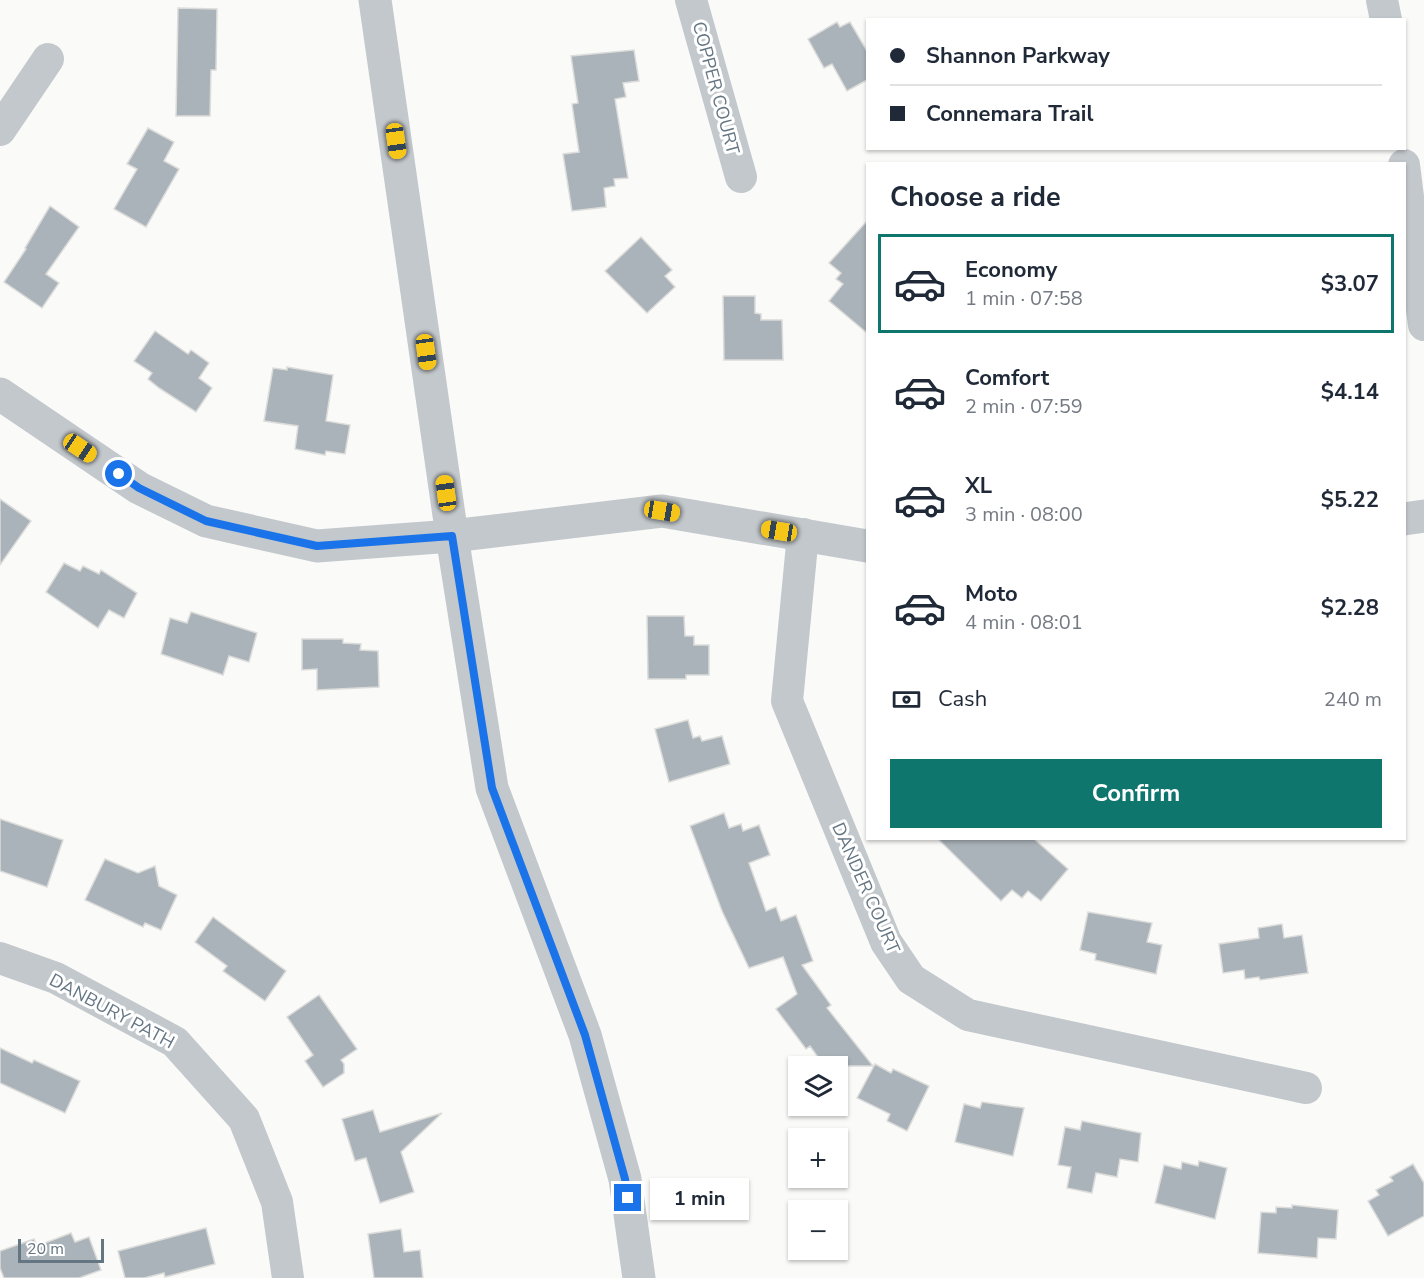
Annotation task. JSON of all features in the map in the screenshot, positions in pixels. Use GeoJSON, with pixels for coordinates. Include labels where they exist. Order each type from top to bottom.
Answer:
{"type":"FeatureCollection","features":[{"type":"Feature","properties":{"kind":"street"},"geometry":{"type":"LineString","coordinates":[[375,0],[452,536],[492,788],[585,1035],[625,1179],[639,1278]]}},
{"type":"Feature","properties":{"kind":"street","name":"COPPER COURT"},"geometry":{"type":"LineString","coordinates":[[691,0],[741,177]]}},
{"type":"Feature","properties":{"kind":"street"},"geometry":{"type":"LineString","coordinates":[[1382,0],[1386,18]]}},
{"type":"Feature","properties":{"kind":"street"},"geometry":{"type":"LineString","coordinates":[[0,130],[48,59]]}},
{"type":"Feature","properties":{"kind":"street"},"geometry":{"type":"LineString","coordinates":[[1406,180],[1424,325]]}},
{"type":"Feature","properties":{"kind":"street"},"geometry":{"type":"LineString","coordinates":[[0,394],[139,488],[206,521],[317,546],[452,536],[662,511],[866,546]]}},
{"type":"Feature","properties":{"kind":"street"},"geometry":{"type":"LineString","coordinates":[[1406,519],[1424,516]]}},
{"type":"Feature","properties":{"kind":"street","name":"DANDER COURT"},"geometry":{"type":"LineString","coordinates":[[802,534],[787,701],[886,942],[911,979],[968,1015],[1306,1088]]}},
{"type":"Feature","properties":{"kind":"street","name":"DANBURY PATH"},"geometry":{"type":"LineString","coordinates":[[0,958],[56,978],[175,1042],[244,1119],[277,1202],[288,1278]]}},
{"type":"Feature","properties":{"kind":"building"},"geometry":{"type":"Polygon","coordinates":[[[178,8],[217,9],[216,70],[211,70],[210,116],[176,116],[178,8]]]}},
{"type":"Feature","properties":{"kind":"building"},"geometry":{"type":"Polygon","coordinates":[[[837,22],[840,27],[850,22],[866,49],[866,81],[847,91],[832,64],[824,68],[808,39],[837,22]]]}},
{"type":"Feature","properties":{"kind":"building"},"geometry":{"type":"Polygon","coordinates":[[[634,50],[639,81],[623,83],[626,97],[615,99],[628,178],[614,179],[615,186],[604,188],[606,207],[572,211],[563,154],[579,152],[572,104],[578,103],[571,56],[634,50]]]}},
{"type":"Feature","properties":{"kind":"building"},"geometry":{"type":"Polygon","coordinates":[[[148,128],[174,142],[164,161],[179,169],[146,227],[114,209],[137,169],[127,164],[148,128]]]}},
{"type":"Feature","properties":{"kind":"building"},"geometry":{"type":"Polygon","coordinates":[[[50,206],[79,227],[46,274],[59,283],[42,308],[4,282],[50,206]]]}},
{"type":"Feature","properties":{"kind":"building"},"geometry":{"type":"Polygon","coordinates":[[[866,222],[866,332],[829,301],[843,284],[836,279],[841,273],[829,263],[866,222]]]}},
{"type":"Feature","properties":{"kind":"building"},"geometry":{"type":"Polygon","coordinates":[[[641,237],[672,270],[665,276],[675,287],[647,313],[605,271],[641,237]]]}},
{"type":"Feature","properties":{"kind":"building"},"geometry":{"type":"Polygon","coordinates":[[[723,296],[755,296],[755,313],[761,314],[761,320],[782,320],[783,360],[724,360],[723,296]]]}},
{"type":"Feature","properties":{"kind":"building"},"geometry":{"type":"Polygon","coordinates":[[[155,331],[188,354],[191,350],[209,363],[199,378],[212,388],[196,412],[148,379],[152,373],[134,361],[155,331]]]}},
{"type":"Feature","properties":{"kind":"building"},"geometry":{"type":"Polygon","coordinates":[[[287,367],[333,375],[326,421],[350,425],[345,454],[326,451],[325,455],[295,449],[298,426],[264,421],[273,368],[287,370],[287,367]]]}},
{"type":"Feature","properties":{"kind":"building"},"geometry":{"type":"Polygon","coordinates":[[[0,499],[31,521],[0,565],[0,499]]]}},
{"type":"Feature","properties":{"kind":"building"},"geometry":{"type":"Polygon","coordinates":[[[64,563],[80,571],[83,566],[99,574],[101,570],[137,593],[124,618],[109,610],[98,628],[46,592],[64,563]]]}},
{"type":"Feature","properties":{"kind":"building"},"geometry":{"type":"Polygon","coordinates":[[[191,612],[257,633],[249,662],[229,656],[223,675],[161,654],[170,618],[187,623],[191,612]]]}},
{"type":"Feature","properties":{"kind":"building"},"geometry":{"type":"Polygon","coordinates":[[[647,616],[684,616],[685,636],[694,636],[694,645],[709,645],[709,675],[686,675],[686,679],[648,679],[647,616]]]}},
{"type":"Feature","properties":{"kind":"building"},"geometry":{"type":"Polygon","coordinates":[[[302,639],[343,639],[343,643],[361,644],[360,650],[378,651],[379,687],[317,690],[317,669],[302,670],[302,639]]]}},
{"type":"Feature","properties":{"kind":"building"},"geometry":{"type":"Polygon","coordinates":[[[688,720],[693,738],[700,736],[702,741],[722,736],[730,764],[669,782],[655,729],[688,720]]]}},
{"type":"Feature","properties":{"kind":"building"},"geometry":{"type":"Polygon","coordinates":[[[724,813],[729,828],[741,824],[743,831],[759,825],[770,855],[749,863],[766,911],[776,907],[781,921],[796,915],[813,961],[802,965],[831,1005],[827,1008],[873,1066],[848,1066],[848,1056],[817,1056],[810,1046],[806,1049],[776,1009],[797,994],[783,957],[749,968],[722,911],[690,826],[724,813]]]}},
{"type":"Feature","properties":{"kind":"building"},"geometry":{"type":"Polygon","coordinates":[[[0,819],[63,840],[47,887],[0,871],[0,819]]]}},
{"type":"Feature","properties":{"kind":"building"},"geometry":{"type":"Polygon","coordinates":[[[939,840],[1035,840],[1068,869],[1041,901],[1028,891],[1022,898],[1012,890],[1001,901],[939,840]]]}},
{"type":"Feature","properties":{"kind":"building"},"geometry":{"type":"Polygon","coordinates":[[[105,859],[138,873],[155,866],[159,886],[177,895],[161,930],[145,923],[143,927],[85,900],[105,859]]]}},
{"type":"Feature","properties":{"kind":"building"},"geometry":{"type":"Polygon","coordinates":[[[1088,912],[1152,923],[1147,942],[1162,945],[1156,974],[1095,960],[1096,954],[1080,950],[1088,912]]]}},
{"type":"Feature","properties":{"kind":"building"},"geometry":{"type":"Polygon","coordinates":[[[213,917],[286,971],[265,1001],[223,971],[227,966],[195,942],[213,917]]]}},
{"type":"Feature","properties":{"kind":"building"},"geometry":{"type":"Polygon","coordinates":[[[1282,924],[1284,938],[1302,935],[1308,973],[1260,980],[1259,977],[1245,979],[1244,970],[1223,973],[1219,944],[1259,938],[1258,928],[1282,924]]]}},
{"type":"Feature","properties":{"kind":"building"},"geometry":{"type":"Polygon","coordinates":[[[319,995],[357,1049],[341,1060],[344,1064],[344,1073],[323,1087],[305,1061],[313,1055],[287,1017],[319,995]]]}},
{"type":"Feature","properties":{"kind":"building"},"geometry":{"type":"Polygon","coordinates":[[[0,1048],[32,1063],[34,1060],[80,1081],[65,1113],[0,1083],[0,1048]]]}},
{"type":"Feature","properties":{"kind":"building"},"geometry":{"type":"Polygon","coordinates":[[[875,1064],[891,1073],[893,1069],[929,1086],[907,1131],[887,1121],[890,1114],[857,1098],[875,1064]]]}},
{"type":"Feature","properties":{"kind":"building"},"geometry":{"type":"Polygon","coordinates":[[[982,1102],[1024,1108],[1013,1156],[955,1142],[964,1104],[980,1108],[982,1102]]]}},
{"type":"Feature","properties":{"kind":"building"},"geometry":{"type":"Polygon","coordinates":[[[373,1110],[380,1132],[442,1113],[401,1152],[414,1192],[380,1203],[366,1158],[355,1161],[342,1119],[373,1110]]]}},
{"type":"Feature","properties":{"kind":"building"},"geometry":{"type":"Polygon","coordinates":[[[1082,1121],[1141,1133],[1138,1162],[1120,1159],[1117,1177],[1096,1173],[1092,1193],[1067,1188],[1071,1167],[1058,1165],[1065,1127],[1080,1130],[1082,1121]]]}},
{"type":"Feature","properties":{"kind":"building"},"geometry":{"type":"Polygon","coordinates":[[[1199,1161],[1227,1168],[1215,1219],[1155,1203],[1164,1165],[1181,1169],[1182,1162],[1198,1166],[1199,1161]]]}},
{"type":"Feature","properties":{"kind":"building"},"geometry":{"type":"Polygon","coordinates":[[[1413,1164],[1424,1183],[1424,1216],[1388,1236],[1368,1201],[1379,1195],[1376,1190],[1393,1181],[1390,1177],[1413,1164]]]}},
{"type":"Feature","properties":{"kind":"building"},"geometry":{"type":"Polygon","coordinates":[[[1292,1205],[1338,1210],[1336,1239],[1318,1238],[1317,1258],[1258,1253],[1261,1212],[1276,1213],[1276,1207],[1292,1208],[1292,1205]]]}},
{"type":"Feature","properties":{"kind":"building"},"geometry":{"type":"Polygon","coordinates":[[[206,1228],[215,1264],[165,1277],[164,1273],[144,1278],[125,1278],[118,1251],[206,1228]]]}},
{"type":"Feature","properties":{"kind":"building"},"geometry":{"type":"Polygon","coordinates":[[[401,1229],[404,1252],[420,1250],[423,1278],[374,1278],[368,1234],[401,1229]]]}},
{"type":"Feature","properties":{"kind":"building"},"geometry":{"type":"Polygon","coordinates":[[[71,1233],[75,1242],[89,1237],[101,1270],[79,1278],[4,1278],[0,1268],[0,1251],[34,1239],[37,1246],[71,1233]]]}},
{"type":"Feature","properties":{"kind":"route"},"geometry":{"type":"LineString","coordinates":[[119,474],[139,488],[206,521],[317,546],[452,536],[492,788],[585,1035],[625,1179],[628,1198]]}}]}
